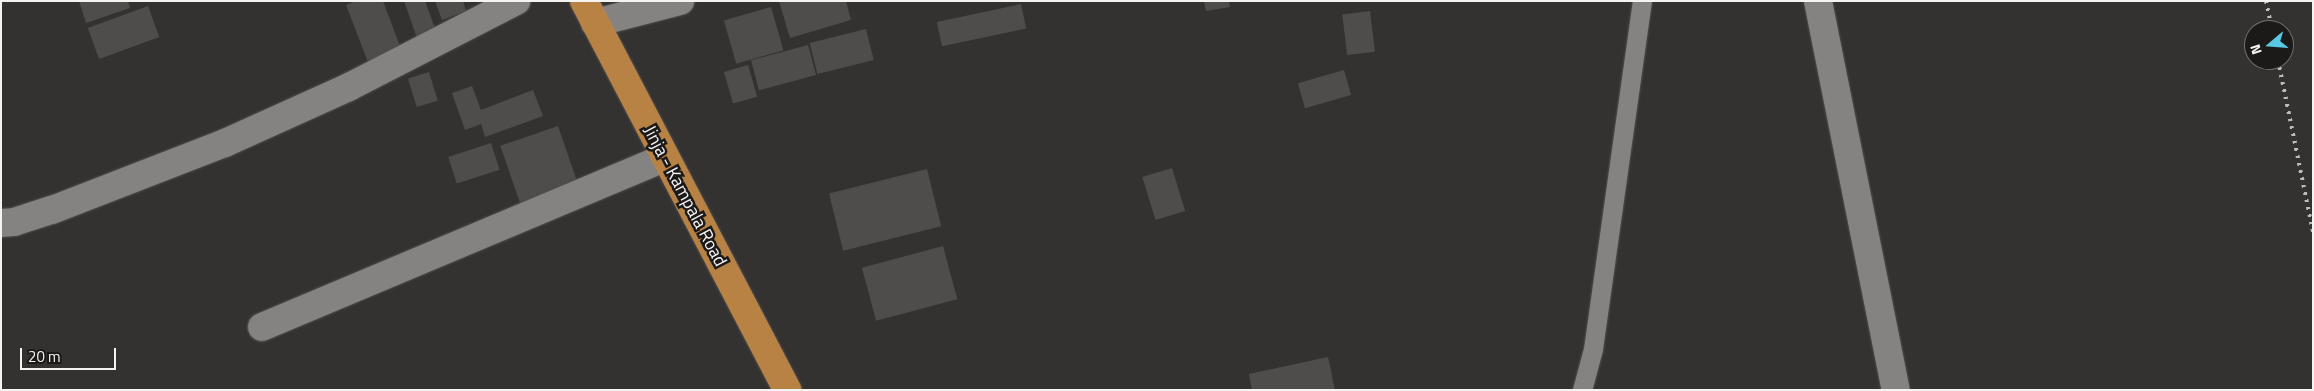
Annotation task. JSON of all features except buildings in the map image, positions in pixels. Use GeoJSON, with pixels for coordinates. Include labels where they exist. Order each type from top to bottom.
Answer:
{"type":"FeatureCollection","features":[{"type":"Feature","properties":{"kind":"highway","name":"Jinja - Kampala Road"},"geometry":{"type":"LineString","coordinates":[[589,12],[787,390]]}},
{"type":"Feature","properties":{"kind":"street"},"geometry":{"type":"LineString","coordinates":[[1,222],[14,222],[52,210],[225,143],[349,87],[516,1]]}},
{"type":"Feature","properties":{"kind":"street"},"geometry":{"type":"LineString","coordinates":[[589,12],[680,1]]}},
{"type":"Feature","properties":{"kind":"street"},"geometry":{"type":"LineString","coordinates":[[1818,1],[1896,390]]}},
{"type":"Feature","properties":{"kind":"street"},"geometry":{"type":"LineString","coordinates":[[262,327],[664,158]]}},
{"type":"Feature","properties":{"kind":"lane"},"geometry":{"type":"LineString","coordinates":[[1582,390],[1593,349],[1642,1]]}},
{"type":"Feature","properties":{"kind":"railway"},"geometry":{"type":"LineString","coordinates":[[2266,1],[2270,20]]}},
{"type":"Feature","properties":{"kind":"railway"},"geometry":{"type":"LineString","coordinates":[[2280,70],[2313,232]]}}]}
